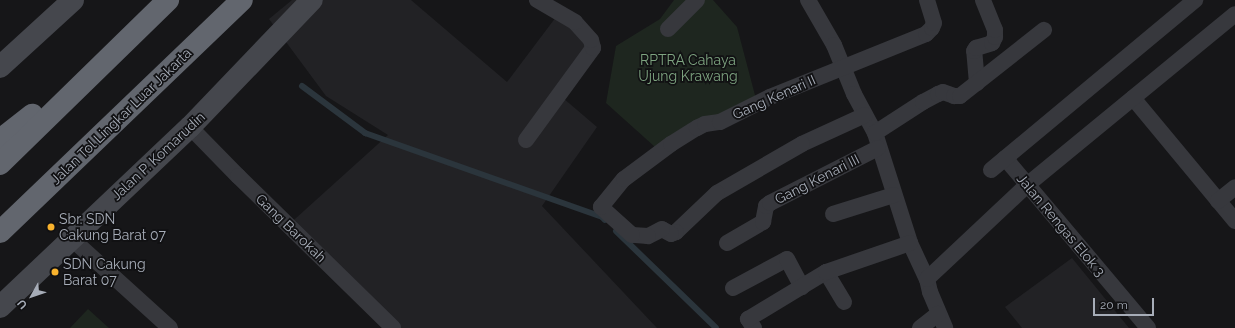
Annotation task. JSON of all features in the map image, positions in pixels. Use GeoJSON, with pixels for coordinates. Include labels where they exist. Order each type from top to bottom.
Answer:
{"type":"FeatureCollection","features":[{"type":"Feature","properties":{"kind":"highway"},"geometry":{"type":"LineString","coordinates":[[0,164],[168,0]]}},
{"type":"Feature","properties":{"kind":"highway","name":"Jalan Tol Lingkar Luar Jakarta"},"geometry":{"type":"LineString","coordinates":[[0,232],[242,0]]}},
{"type":"Feature","properties":{"kind":"highway"},"geometry":{"type":"LineString","coordinates":[[0,140],[133,33]]}},
{"type":"Feature","properties":{"kind":"street"},"geometry":{"type":"LineString","coordinates":[[0,67],[73,0]]}},
{"type":"Feature","properties":{"kind":"street","name":"Jalan P. Komarudin"},"geometry":{"type":"LineString","coordinates":[[0,307],[73,240],[114,198],[190,127],[312,0]]}},
{"type":"Feature","properties":{"kind":"street"},"geometry":{"type":"LineString","coordinates":[[526,140],[593,48],[591,40],[575,22],[537,0]]}},
{"type":"Feature","properties":{"kind":"street"},"geometry":{"type":"LineString","coordinates":[[668,29],[697,0]]}},
{"type":"Feature","properties":{"kind":"street"},"geometry":{"type":"LineString","coordinates":[[808,0],[834,45],[877,141],[910,243],[927,279],[942,321],[920,328]]}},
{"type":"Feature","properties":{"kind":"street","name":"Gang Kenari II"},"geometry":{"type":"LineString","coordinates":[[865,115],[802,144],[717,193],[676,232],[671,234],[662,229],[648,236],[632,235],[601,207],[624,179],[671,144],[705,124],[720,122],[770,98],[926,34],[934,24],[927,0]]}},
{"type":"Feature","properties":{"kind":"street"},"geometry":{"type":"LineString","coordinates":[[977,83],[974,51],[976,48],[992,43],[995,36],[995,30],[983,0]]}},
{"type":"Feature","properties":{"kind":"street"},"geometry":{"type":"LineString","coordinates":[[990,170],[1179,5],[1195,0]]}},
{"type":"Feature","properties":{"kind":"street"},"geometry":{"type":"LineString","coordinates":[[927,279],[1027,185],[1235,14]]}},
{"type":"Feature","properties":{"kind":"street","name":"Gang Kenari III"},"geometry":{"type":"LineString","coordinates":[[727,243],[763,222],[766,206],[770,202],[877,141],[923,102],[943,92],[954,96],[960,96],[1044,30]]}},
{"type":"Feature","properties":{"kind":"street"},"geometry":{"type":"LineString","coordinates":[[1133,98],[1235,221]]}},
{"type":"Feature","properties":{"kind":"street","name":"Gang Barokah"},"geometry":{"type":"LineString","coordinates":[[190,127],[393,328]]}},
{"type":"Feature","properties":{"kind":"street","name":"Jalan Rengas Elok 3"},"geometry":{"type":"LineString","coordinates":[[1005,158],[1148,328]]}},
{"type":"Feature","properties":{"kind":"street"},"geometry":{"type":"LineString","coordinates":[[1218,201],[1235,187]]}},
{"type":"Feature","properties":{"kind":"street"},"geometry":{"type":"LineString","coordinates":[[833,214],[894,195]]}},
{"type":"Feature","properties":{"kind":"street"},"geometry":{"type":"LineString","coordinates":[[73,240],[170,328]]}},
{"type":"Feature","properties":{"kind":"street"},"geometry":{"type":"LineString","coordinates":[[754,328],[748,319],[826,272],[910,243]]}},
{"type":"Feature","properties":{"kind":"street"},"geometry":{"type":"LineString","coordinates":[[733,288],[787,259],[802,287]]}},
{"type":"Feature","properties":{"kind":"street"},"geometry":{"type":"LineString","coordinates":[[826,272],[844,302]]}},
{"type":"Feature","properties":{"kind":"shaded area"},"geometry":{"type":"Polygon","coordinates":[[[292,0],[411,0],[507,82],[556,17],[593,45],[563,98],[597,127],[542,206],[657,328],[398,328],[285,228],[388,135],[326,96],[269,19],[292,0]]]}},
{"type":"Feature","properties":{"kind":"shaded area"},"geometry":{"type":"Polygon","coordinates":[[[1072,258],[1129,328],[1022,328],[1005,307],[1072,258]]]}},
{"type":"Feature","properties":{"kind":"green space","name":"RPTRA Cahaya Ujung Krawang"},"geometry":{"type":"Polygon","coordinates":[[[674,0],[713,0],[737,27],[756,99],[655,147],[606,103],[616,46],[660,19],[674,0]]]}},
{"type":"Feature","properties":{"kind":"green space"},"geometry":{"type":"Polygon","coordinates":[[[88,309],[109,328],[70,328],[88,309]]]}},
{"type":"Feature","properties":{"kind":"waterway"},"geometry":{"type":"LineString","coordinates":[[302,86],[365,133],[602,217],[605,220]]}},
{"type":"Feature","properties":{"kind":"waterway"},"geometry":{"type":"LineString","coordinates":[[616,231],[716,328]]}},
{"type":"Feature","properties":{"kind":"place","name":"Sbr. SDN Cakung Barat 07"},"geometry":{"type":"Point","coordinates":[51,227]}},
{"type":"Feature","properties":{"kind":"place","name":"SDN Cakung Barat 07"},"geometry":{"type":"Point","coordinates":[55,272]}}]}
